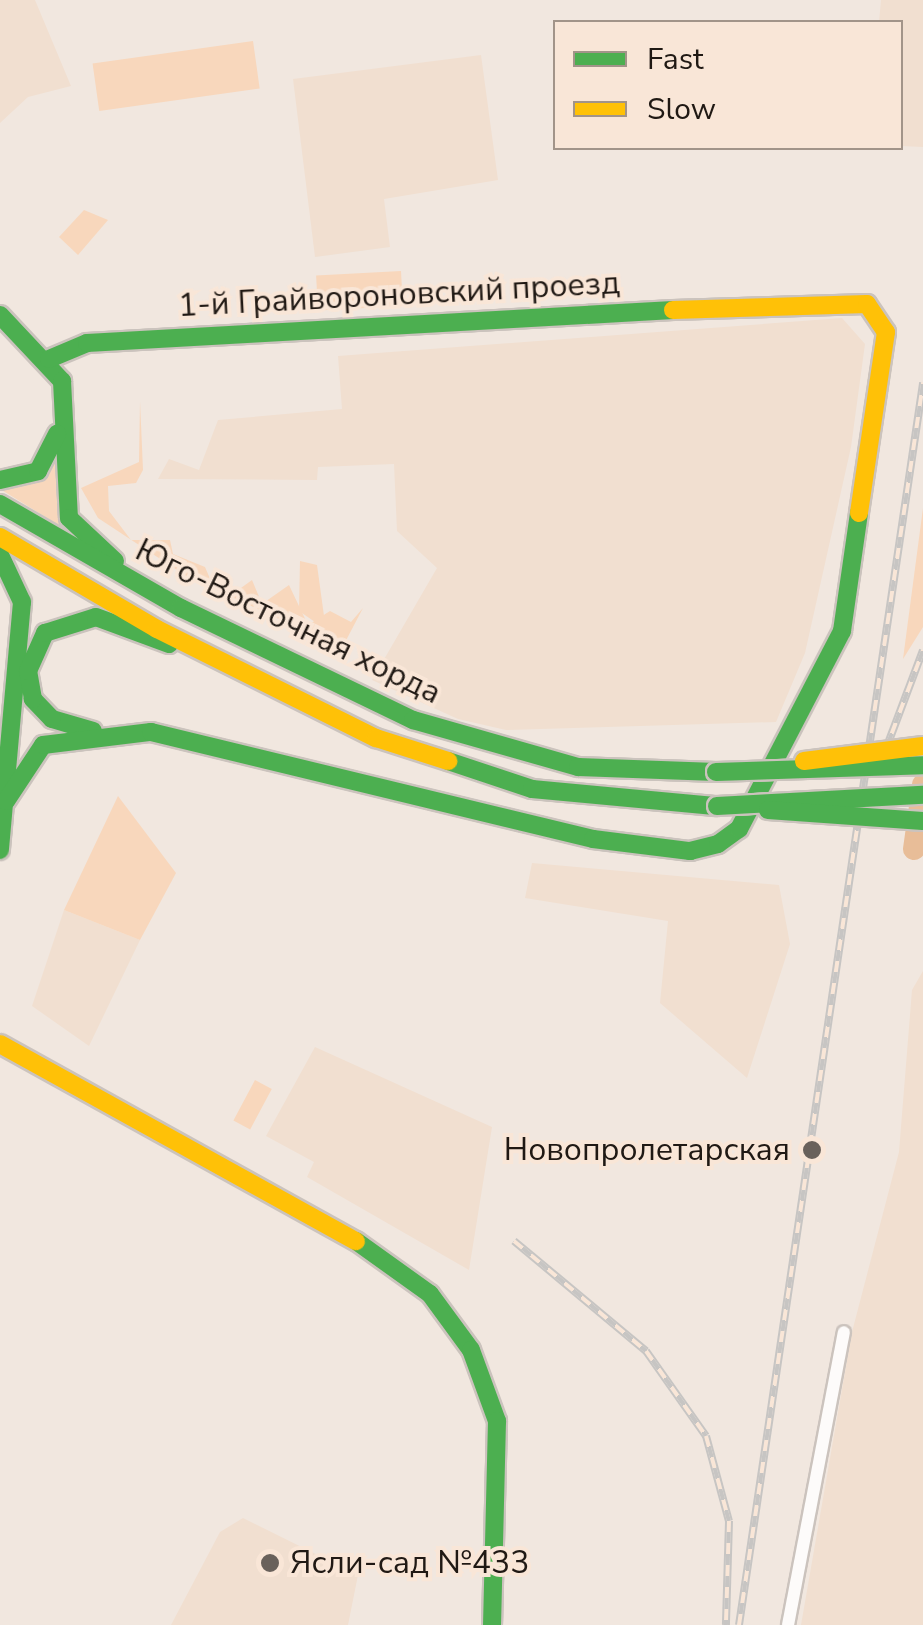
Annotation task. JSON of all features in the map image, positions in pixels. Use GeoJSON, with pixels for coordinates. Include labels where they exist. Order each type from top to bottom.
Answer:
{"type":"FeatureCollection","features":[{"type":"Feature","properties":{"kind":"main road","name":"1-й Грайвороновский проезд"},"geometry":{"type":"LineString","coordinates":[[49,359],[88,343],[849,300],[867,304],[886,332],[842,631],[739,829],[718,844],[671,850],[593,839],[224,745],[103,734]]}},
{"type":"Feature","properties":{"kind":"main road"},"geometry":{"type":"LineString","coordinates":[[0,315],[49,359],[62,380],[65,504],[76,530],[181,608]]}},
{"type":"Feature","properties":{"kind":"main road"},"geometry":{"type":"LineString","coordinates":[[0,480],[38,471],[61,419]]}},
{"type":"Feature","properties":{"kind":"main road","name":"Юго-Восточная хорда"},"geometry":{"type":"LineString","coordinates":[[0,504],[181,608],[341,688],[476,742],[578,767],[716,772],[923,765]]}},
{"type":"Feature","properties":{"kind":"main road","name":"Юго-Восточная хорда"},"geometry":{"type":"LineString","coordinates":[[0,537],[240,672],[376,738],[532,789],[718,806],[923,796]]}},
{"type":"Feature","properties":{"kind":"main road"},"geometry":{"type":"LineString","coordinates":[[0,555],[22,602],[0,850]]}},
{"type":"Feature","properties":{"kind":"main road"},"geometry":{"type":"LineString","coordinates":[[103,734],[52,719],[34,699],[31,658],[62,623],[118,623],[240,672]]}},
{"type":"Feature","properties":{"kind":"main road"},"geometry":{"type":"LineString","coordinates":[[6,801],[43,746],[103,734]]}},
{"type":"Feature","properties":{"kind":"main road"},"geometry":{"type":"LineString","coordinates":[[716,772],[923,746]]}},
{"type":"Feature","properties":{"kind":"main road"},"geometry":{"type":"LineString","coordinates":[[718,806],[923,821]]}},
{"type":"Feature","properties":{"kind":"main road"},"geometry":{"type":"LineString","coordinates":[[0,1044],[382,1254],[450,1318],[497,1421],[492,1625]]}},
{"type":"Feature","properties":{"kind":"street"},"geometry":{"type":"LineString","coordinates":[[788,1625],[844,1332]]}},
{"type":"Feature","properties":{"kind":"shaded area"},"geometry":{"type":"Polygon","coordinates":[[[0,0],[35,0],[71,86],[28,97],[0,123],[0,0]]]}},
{"type":"Feature","properties":{"kind":"shaded area"},"geometry":{"type":"Polygon","coordinates":[[[881,0],[923,0],[923,147],[903,146],[903,20],[879,20],[881,0]]]}},
{"type":"Feature","properties":{"kind":"shaded area"},"geometry":{"type":"Polygon","coordinates":[[[253,41],[260,89],[99,111],[93,64],[253,41]]]}},
{"type":"Feature","properties":{"kind":"shaded area"},"geometry":{"type":"Polygon","coordinates":[[[481,55],[498,180],[384,199],[390,247],[315,257],[293,79],[481,55]]]}},
{"type":"Feature","properties":{"kind":"shaded area"},"geometry":{"type":"Polygon","coordinates":[[[84,210],[108,220],[78,255],[59,237],[84,210]]]}},
{"type":"Feature","properties":{"kind":"shaded area"},"geometry":{"type":"Polygon","coordinates":[[[401,271],[403,306],[318,310],[316,275],[401,271]]]}},
{"type":"Feature","properties":{"kind":"shaded area"},"geometry":{"type":"Polygon","coordinates":[[[842,318],[865,344],[851,447],[805,653],[776,722],[506,730],[458,719],[372,680],[437,568],[397,531],[394,464],[318,467],[317,480],[158,479],[169,459],[199,470],[218,420],[342,409],[338,356],[842,318]]]}},
{"type":"Feature","properties":{"kind":"shaded area"},"geometry":{"type":"Polygon","coordinates":[[[140,401],[143,470],[136,483],[108,486],[109,511],[131,540],[98,518],[81,488],[139,462],[140,401]]]}},
{"type":"Feature","properties":{"kind":"shaded area"},"geometry":{"type":"Polygon","coordinates":[[[60,452],[64,521],[70,532],[0,489],[35,480],[60,452]]]}},
{"type":"Feature","properties":{"kind":"shaded area"},"geometry":{"type":"Polygon","coordinates":[[[923,508],[923,627],[903,659],[923,508]]]}},
{"type":"Feature","properties":{"kind":"shaded area"},"geometry":{"type":"Polygon","coordinates":[[[131,540],[170,540],[173,554],[205,567],[211,581],[229,574],[234,593],[252,580],[262,604],[289,585],[308,625],[330,611],[351,622],[363,608],[342,648],[186,576],[131,540]]]}},
{"type":"Feature","properties":{"kind":"shaded area"},"geometry":{"type":"Polygon","coordinates":[[[300,561],[317,565],[324,616],[315,622],[299,611],[300,561]]]}},
{"type":"Feature","properties":{"kind":"shaded area"},"geometry":{"type":"Polygon","coordinates":[[[118,796],[176,873],[140,940],[64,910],[118,796]]]}},
{"type":"Feature","properties":{"kind":"shaded area"},"geometry":{"type":"Polygon","coordinates":[[[532,863],[779,885],[790,944],[747,1078],[660,1003],[668,921],[525,898],[532,863]]]}},
{"type":"Feature","properties":{"kind":"shaded area"},"geometry":{"type":"Polygon","coordinates":[[[64,910],[140,940],[89,1046],[32,1006],[64,910]]]}},
{"type":"Feature","properties":{"kind":"shaded area"},"geometry":{"type":"Polygon","coordinates":[[[923,971],[923,1625],[801,1625],[852,1332],[899,1152],[912,990],[923,971]]]}},
{"type":"Feature","properties":{"kind":"shaded area"},"geometry":{"type":"Polygon","coordinates":[[[315,1047],[492,1127],[469,1270],[307,1177],[314,1162],[266,1136],[315,1047]]]}},
{"type":"Feature","properties":{"kind":"shaded area"},"geometry":{"type":"Polygon","coordinates":[[[255,1080],[272,1089],[250,1130],[233,1121],[255,1080]]]}},
{"type":"Feature","properties":{"kind":"shaded area","name":"Ясли-сад №433"},"geometry":{"type":"Polygon","coordinates":[[[243,1518],[358,1575],[348,1625],[171,1625],[220,1532],[243,1518]]]}},
{"type":"Feature","properties":{"kind":"waterway"},"geometry":{"type":"LineString","coordinates":[[914,849],[923,785]]}},
{"type":"Feature","properties":{"kind":"railway"},"geometry":{"type":"LineString","coordinates":[[739,1625],[923,383]]}},
{"type":"Feature","properties":{"kind":"railway"},"geometry":{"type":"LineString","coordinates":[[884,754],[923,650]]}},
{"type":"Feature","properties":{"kind":"railway"},"geometry":{"type":"LineString","coordinates":[[514,1241],[646,1351],[706,1436],[729,1521],[726,1625]]}},
{"type":"Feature","properties":{"kind":"traffic: fast"},"geometry":{"type":"LineString","coordinates":[[49,359],[87,343],[673,310]]}},
{"type":"Feature","properties":{"kind":"traffic: fast"},"geometry":{"type":"LineString","coordinates":[[0,315],[62,381],[69,518],[115,561]]}},
{"type":"Feature","properties":{"kind":"traffic: fast"},"geometry":{"type":"LineString","coordinates":[[0,480],[38,471],[57,434]]}},
{"type":"Feature","properties":{"kind":"traffic: fast"},"geometry":{"type":"LineString","coordinates":[[0,504],[181,608],[413,720],[578,767],[716,772]]}},
{"type":"Feature","properties":{"kind":"traffic: fast"},"geometry":{"type":"LineString","coordinates":[[6,801],[43,745],[151,732],[593,839],[690,851],[718,844],[739,829],[842,631],[859,513]]}},
{"type":"Feature","properties":{"kind":"traffic: fast"},"geometry":{"type":"LineString","coordinates":[[0,555],[22,602],[0,850]]}},
{"type":"Feature","properties":{"kind":"traffic: fast"},"geometry":{"type":"LineString","coordinates":[[93,731],[52,719],[33,699],[28,671],[45,633],[96,617],[169,644]]}},
{"type":"Feature","properties":{"kind":"traffic: fast"},"geometry":{"type":"LineString","coordinates":[[448,761],[532,789],[717,806]]}},
{"type":"Feature","properties":{"kind":"traffic: fast"},"geometry":{"type":"LineString","coordinates":[[716,772],[923,765]]}},
{"type":"Feature","properties":{"kind":"traffic: fast"},"geometry":{"type":"LineString","coordinates":[[717,806],[923,795]]}},
{"type":"Feature","properties":{"kind":"traffic: fast"},"geometry":{"type":"LineString","coordinates":[[768,810],[923,821]]}},
{"type":"Feature","properties":{"kind":"traffic: fast"},"geometry":{"type":"LineString","coordinates":[[356,1241],[430,1294],[471,1350],[497,1421],[492,1625]]}},
{"type":"Feature","properties":{"kind":"traffic: slow"},"geometry":{"type":"LineString","coordinates":[[673,310],[867,304],[886,332],[859,513]]}},
{"type":"Feature","properties":{"kind":"traffic: slow"},"geometry":{"type":"LineString","coordinates":[[0,537],[157,629],[376,738],[448,761]]}},
{"type":"Feature","properties":{"kind":"traffic: slow"},"geometry":{"type":"LineString","coordinates":[[804,761],[923,746]]}},
{"type":"Feature","properties":{"kind":"traffic: slow"},"geometry":{"type":"LineString","coordinates":[[0,1044],[356,1241]]}},
{"type":"Feature","properties":{"kind":"place","name":"Новопролетарская"},"geometry":{"type":"Point","coordinates":[812,1150]}},
{"type":"Feature","properties":{"kind":"place","name":"Ясли-сад №433"},"geometry":{"type":"Point","coordinates":[270,1563]}}]}
